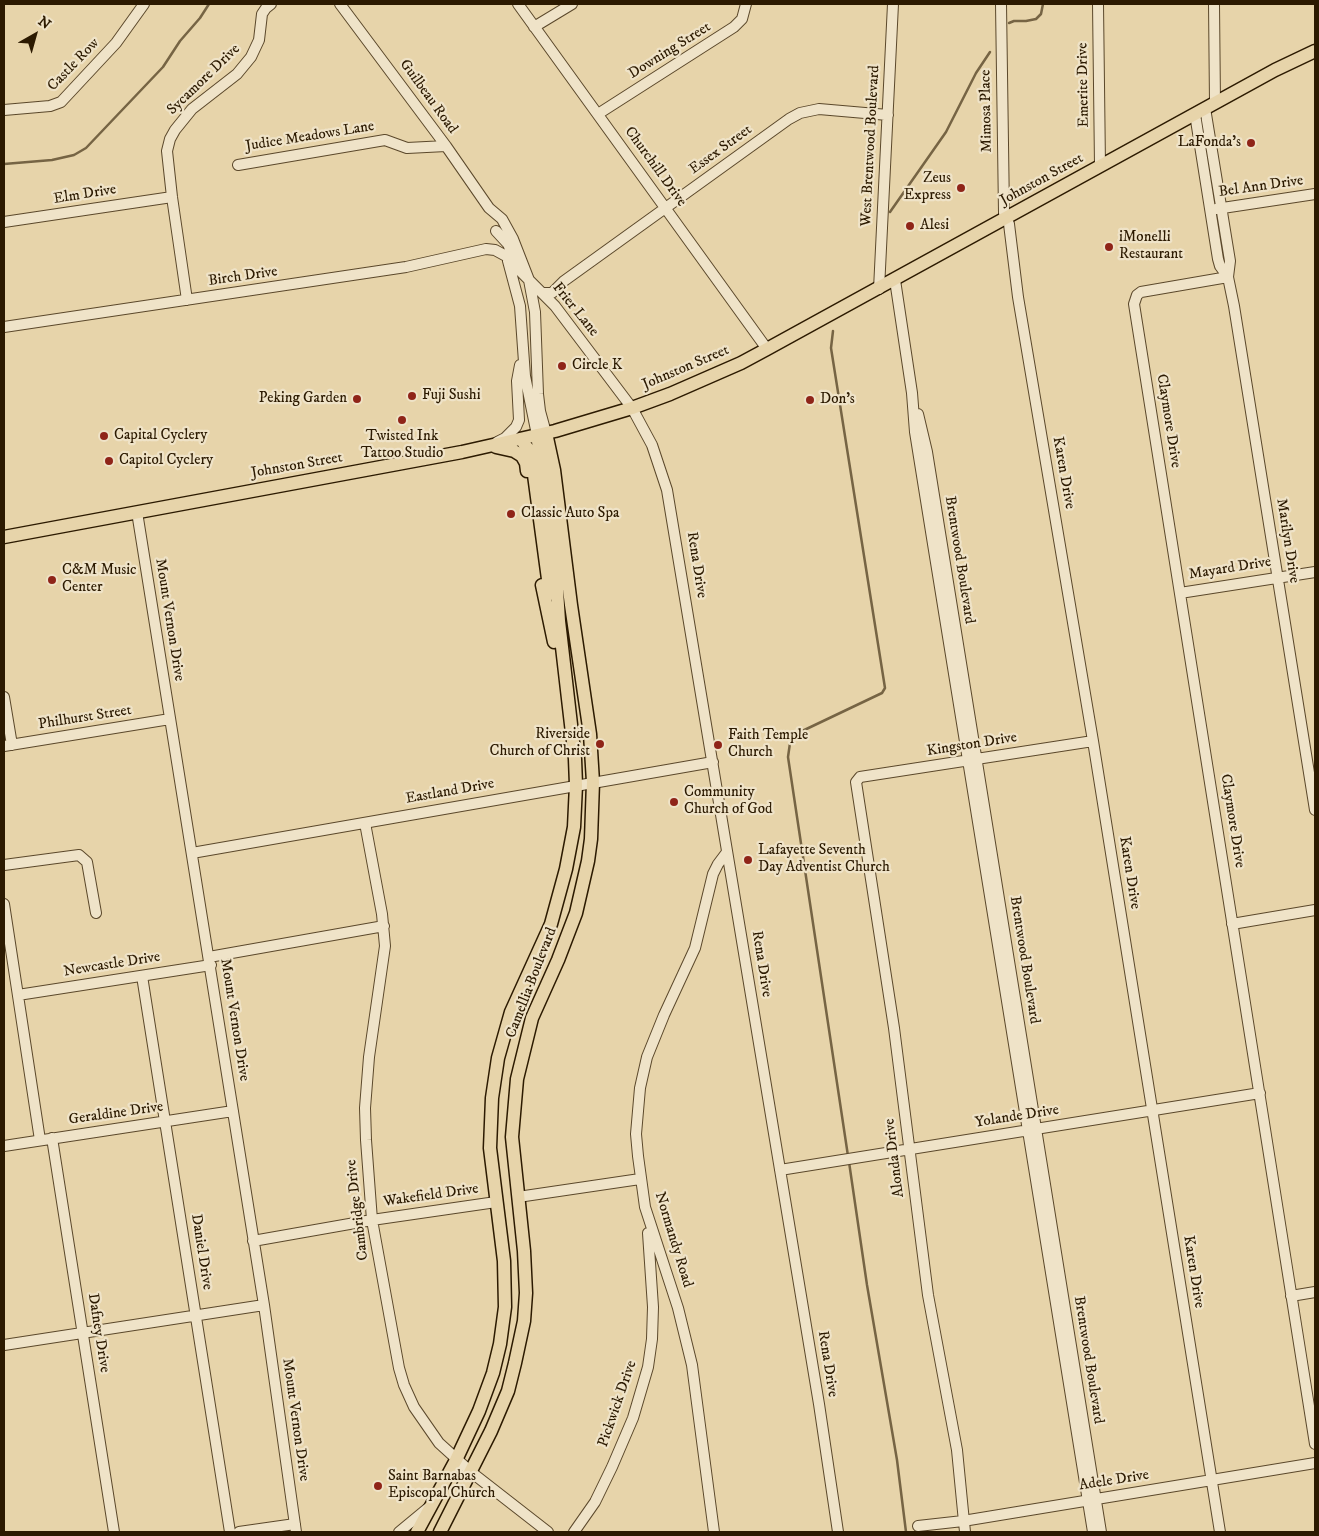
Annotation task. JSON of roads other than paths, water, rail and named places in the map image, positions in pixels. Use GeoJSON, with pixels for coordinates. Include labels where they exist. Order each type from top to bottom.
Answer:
{"type":"FeatureCollection","features":[{"type":"Feature","properties":{"kind":"main road","name":"Johnston Street"},"geometry":{"type":"LineString","coordinates":[[4,536],[491,446],[632,408],[670,394],[768,349],[1205,108],[1275,70],[1315,51]]}},
{"type":"Feature","properties":{"kind":"main road","name":"Camellia Boulevard"},"geometry":{"type":"LineString","coordinates":[[417,1532],[456,1460],[488,1390],[500,1344],[504,1321],[504,1261],[490,1148],[490,1121],[498,1058],[512,1012],[542,946],[560,895],[571,845],[576,785],[575,759],[563,666],[554,544],[541,434]]}},
{"type":"Feature","properties":{"kind":"main road","name":"Camellia Boulevard"},"geometry":{"type":"LineString","coordinates":[[440,1532],[491,1431],[508,1391],[524,1321],[526,1293],[524,1251],[512,1137],[518,1072],[532,1018],[558,960],[576,913],[591,839],[593,782],[586,702],[571,605],[554,470],[541,434]]}},
{"type":"Feature","properties":{"kind":"main road"},"geometry":{"type":"LineString","coordinates":[[521,439],[526,444],[531,455],[552,608],[569,638],[576,684],[586,702]]}},
{"type":"Feature","properties":{"kind":"main road"},"geometry":{"type":"LineString","coordinates":[[491,446],[514,451],[522,456],[526,463],[542,582],[552,637],[563,666]]}},
{"type":"Feature","properties":{"kind":"street","name":"Castle Row"},"geometry":{"type":"LineString","coordinates":[[4,110],[50,106],[61,102],[116,43],[144,4]]}},
{"type":"Feature","properties":{"kind":"street","name":"Sycamore Drive"},"geometry":{"type":"LineString","coordinates":[[187,300],[167,152],[170,139],[192,109],[236,74],[251,57],[259,40],[262,14],[271,4]]}},
{"type":"Feature","properties":{"kind":"street","name":"Guilbeau Road"},"geometry":{"type":"LineString","coordinates":[[340,4],[446,146],[489,208],[502,219],[513,239],[529,280],[536,320],[541,434]]}},
{"type":"Feature","properties":{"kind":"street","name":"Churchill Drive"},"geometry":{"type":"LineString","coordinates":[[518,4],[768,349]]}},
{"type":"Feature","properties":{"kind":"street"},"geometry":{"type":"LineString","coordinates":[[534,27],[572,4]]}},
{"type":"Feature","properties":{"kind":"street","name":"Downing Street"},"geometry":{"type":"LineString","coordinates":[[598,114],[734,27],[742,19],[746,4]]}},
{"type":"Feature","properties":{"kind":"street","name":"West Brentwood Boulevard"},"geometry":{"type":"LineString","coordinates":[[879,289],[893,4]]}},
{"type":"Feature","properties":{"kind":"street","name":"Mimosa Place"},"geometry":{"type":"LineString","coordinates":[[1001,4],[1003,207],[1006,218]]}},
{"type":"Feature","properties":{"kind":"street","name":"Emerite Drive"},"geometry":{"type":"LineString","coordinates":[[1098,4],[1100,166]]}},
{"type":"Feature","properties":{"kind":"street"},"geometry":{"type":"LineString","coordinates":[[1205,108],[1214,4]]}},
{"type":"Feature","properties":{"kind":"street","name":"Marilyn Drive"},"geometry":{"type":"LineString","coordinates":[[1205,108],[1230,261],[1228,277],[1236,316],[1315,810]]}},
{"type":"Feature","properties":{"kind":"street","name":"Marilyn Drive"},"geometry":{"type":"LineString","coordinates":[[1205,108],[1210,210],[1218,259],[1220,266],[1228,277]]}},
{"type":"Feature","properties":{"kind":"street","name":"Essex Street"},"geometry":{"type":"LineString","coordinates":[[543,293],[552,292],[564,281],[800,113],[819,109],[888,115]]}},
{"type":"Feature","properties":{"kind":"street","name":"Judice Meadows Lane"},"geometry":{"type":"LineString","coordinates":[[238,165],[385,140],[407,148],[446,146]]}},
{"type":"Feature","properties":{"kind":"street","name":"Bel Ann Drive"},"geometry":{"type":"LineString","coordinates":[[1210,210],[1315,194]]}},
{"type":"Feature","properties":{"kind":"street","name":"Elm Drive"},"geometry":{"type":"LineString","coordinates":[[4,222],[172,197]]}},
{"type":"Feature","properties":{"kind":"street","name":"Guilbeau Road"},"geometry":{"type":"LineString","coordinates":[[489,208],[492,223],[512,271],[522,321],[522,354],[541,434]]}},
{"type":"Feature","properties":{"kind":"street","name":"Karen Drive"},"geometry":{"type":"LineString","coordinates":[[1006,218],[1009,224],[1018,296],[1093,741],[1220,1532]]}},
{"type":"Feature","properties":{"kind":"street"},"geometry":{"type":"LineString","coordinates":[[486,250],[496,231]]}},
{"type":"Feature","properties":{"kind":"street","name":"Frier Lane"},"geometry":{"type":"LineString","coordinates":[[496,231],[508,244],[518,269],[555,306],[632,408]]}},
{"type":"Feature","properties":{"kind":"street","name":"Birch Drive"},"geometry":{"type":"LineString","coordinates":[[4,327],[406,267],[486,250],[495,250],[506,256]]}},
{"type":"Feature","properties":{"kind":"street"},"geometry":{"type":"LineString","coordinates":[[526,270],[538,282],[544,285],[564,281]]}},
{"type":"Feature","properties":{"kind":"street","name":"Claymore Drive"},"geometry":{"type":"LineString","coordinates":[[1228,277],[1141,292],[1137,295],[1134,302],[1315,1444]]}},
{"type":"Feature","properties":{"kind":"street","name":"Brentwood Boulevard"},"geometry":{"type":"LineString","coordinates":[[895,280],[912,393],[915,432],[972,760],[1092,1500],[1101,1532]]}},
{"type":"Feature","properties":{"kind":"street"},"geometry":{"type":"LineString","coordinates":[[491,446],[505,438],[516,427],[519,420],[518,381],[522,354]]}},
{"type":"Feature","properties":{"kind":"street","name":"Rena Drive"},"geometry":{"type":"LineString","coordinates":[[632,408],[652,445],[668,490],[819,1404],[838,1532]]}},
{"type":"Feature","properties":{"kind":"street","name":"Mount Vernon Drive"},"geometry":{"type":"LineString","coordinates":[[137,512],[264,1305],[296,1528]]}},
{"type":"Feature","properties":{"kind":"street","name":"Mayard Drive"},"geometry":{"type":"LineString","coordinates":[[1180,592],[1315,572]]}},
{"type":"Feature","properties":{"kind":"street"},"geometry":{"type":"LineString","coordinates":[[4,697],[8,745]]}},
{"type":"Feature","properties":{"kind":"street","name":"Philhurst Street"},"geometry":{"type":"LineString","coordinates":[[8,745],[170,719]]}},
{"type":"Feature","properties":{"kind":"street","name":"Kingston Drive"},"geometry":{"type":"LineString","coordinates":[[856,780],[860,777],[1093,741]]}},
{"type":"Feature","properties":{"kind":"street","name":"Eastland Drive"},"geometry":{"type":"LineString","coordinates":[[192,852],[713,762]]}},
{"type":"Feature","properties":{"kind":"street","name":"Alonda Drive"},"geometry":{"type":"LineString","coordinates":[[856,780],[894,1028],[928,1295],[957,1450],[965,1532]]}},
{"type":"Feature","properties":{"kind":"street","name":"Cambridge Drive"},"geometry":{"type":"LineString","coordinates":[[365,823],[384,926],[385,946],[369,1057],[365,1108],[366,1140],[372,1220],[394,1347],[404,1385],[414,1407],[439,1443],[456,1460],[548,1532]]}},
{"type":"Feature","properties":{"kind":"street","name":"Normandy Road"},"geometry":{"type":"LineString","coordinates":[[714,1532],[692,1365],[678,1308],[647,1214],[640,1179],[637,1114],[640,1088],[647,1057],[695,948],[713,874],[727,852]]}},
{"type":"Feature","properties":{"kind":"street"},"geometry":{"type":"LineString","coordinates":[[4,865],[74,855],[84,858],[88,862],[96,913]]}},
{"type":"Feature","properties":{"kind":"street"},"geometry":{"type":"LineString","coordinates":[[4,904],[40,1140]]}},
{"type":"Feature","properties":{"kind":"street"},"geometry":{"type":"LineString","coordinates":[[1232,924],[1315,910]]}},
{"type":"Feature","properties":{"kind":"street","name":"Newcastle Drive"},"geometry":{"type":"LineString","coordinates":[[18,995],[142,976],[384,926]]}},
{"type":"Feature","properties":{"kind":"street","name":"Daniel Drive"},"geometry":{"type":"LineString","coordinates":[[142,976],[230,1532]]}},
{"type":"Feature","properties":{"kind":"street","name":"Yolande Drive"},"geometry":{"type":"LineString","coordinates":[[780,1170],[1260,1092]]}},
{"type":"Feature","properties":{"kind":"street","name":"Geraldine Drive"},"geometry":{"type":"LineString","coordinates":[[4,1146],[232,1111]]}},
{"type":"Feature","properties":{"kind":"street","name":"Dafney Drive"},"geometry":{"type":"LineString","coordinates":[[52,1138],[114,1532]]}},
{"type":"Feature","properties":{"kind":"street"},"geometry":{"type":"LineString","coordinates":[[518,1197],[640,1179]]}},
{"type":"Feature","properties":{"kind":"street","name":"Wakefield Drive"},"geometry":{"type":"LineString","coordinates":[[253,1241],[372,1220],[496,1202]]}},
{"type":"Feature","properties":{"kind":"street","name":"Pickwick Drive"},"geometry":{"type":"LineString","coordinates":[[574,1532],[594,1502],[612,1467],[632,1418],[648,1367],[652,1339],[653,1307],[647,1214]]}},
{"type":"Feature","properties":{"kind":"street"},"geometry":{"type":"LineString","coordinates":[[1291,1296],[1315,1292]]}},
{"type":"Feature","properties":{"kind":"street"},"geometry":{"type":"LineString","coordinates":[[4,1345],[264,1305]]}},
{"type":"Feature","properties":{"kind":"street","name":"Adele Drive"},"geometry":{"type":"LineString","coordinates":[[918,1526],[963,1521],[1315,1463]]}},
{"type":"Feature","properties":{"kind":"street","name":"Brentwood Boulevard"},"geometry":{"type":"LineString","coordinates":[[1092,1500],[1093,1532]]}},
{"type":"Feature","properties":{"kind":"street"},"geometry":{"type":"LineString","coordinates":[[399,1532],[429,1508]]}},
{"type":"Feature","properties":{"kind":"street"},"geometry":{"type":"LineString","coordinates":[[239,1532],[296,1528]]}},
{"type":"Feature","properties":{"kind":"waterway"},"geometry":{"type":"LineString","coordinates":[[4,164],[52,160],[74,155],[86,148],[163,67],[180,41],[200,18],[209,4]]}},
{"type":"Feature","properties":{"kind":"waterway"},"geometry":{"type":"LineString","coordinates":[[1009,23],[1036,19],[1041,14],[1043,4]]}},
{"type":"Feature","properties":{"kind":"waterway"},"geometry":{"type":"LineString","coordinates":[[890,212],[946,132],[976,73],[990,52]]}},
{"type":"Feature","properties":{"kind":"waterway"},"geometry":{"type":"LineString","coordinates":[[833,331],[831,348],[885,688],[882,693],[798,733],[790,743],[788,757],[848,1156]]}},
{"type":"Feature","properties":{"kind":"waterway"},"geometry":{"type":"LineString","coordinates":[[849,1162],[867,1285],[897,1460],[906,1532]]}},
{"type":"Feature","properties":{"kind":"place","name":"LaFonda's"},"geometry":{"type":"Point","coordinates":[1251,143]}},
{"type":"Feature","properties":{"kind":"place","name":"Zeus Express"},"geometry":{"type":"Point","coordinates":[961,188]}},
{"type":"Feature","properties":{"kind":"place","name":"Alesi"},"geometry":{"type":"Point","coordinates":[910,226]}},
{"type":"Feature","properties":{"kind":"place","name":"iMonelli Restaurant"},"geometry":{"type":"Point","coordinates":[1109,247]}},
{"type":"Feature","properties":{"kind":"place","name":"Circle K"},"geometry":{"type":"Point","coordinates":[562,366]}},
{"type":"Feature","properties":{"kind":"place","name":"Fuji Sushi"},"geometry":{"type":"Point","coordinates":[412,396]}},
{"type":"Feature","properties":{"kind":"place","name":"Peking Garden"},"geometry":{"type":"Point","coordinates":[357,399]}},
{"type":"Feature","properties":{"kind":"place","name":"Don's"},"geometry":{"type":"Point","coordinates":[810,400]}},
{"type":"Feature","properties":{"kind":"place","name":"Twisted Ink Tattoo Studio"},"geometry":{"type":"Point","coordinates":[402,420]}},
{"type":"Feature","properties":{"kind":"place","name":"Capital Cyclery"},"geometry":{"type":"Point","coordinates":[104,436]}},
{"type":"Feature","properties":{"kind":"place","name":"Capitol Cyclery"},"geometry":{"type":"Point","coordinates":[109,461]}},
{"type":"Feature","properties":{"kind":"place","name":"Classic Auto Spa"},"geometry":{"type":"Point","coordinates":[511,514]}},
{"type":"Feature","properties":{"kind":"place","name":"C&M Music Center"},"geometry":{"type":"Point","coordinates":[52,580]}},
{"type":"Feature","properties":{"kind":"place","name":"Riverside Church of Christ"},"geometry":{"type":"Point","coordinates":[600,744]}},
{"type":"Feature","properties":{"kind":"place","name":"Faith Temple Church"},"geometry":{"type":"Point","coordinates":[718,745]}},
{"type":"Feature","properties":{"kind":"place","name":"Community Church of God"},"geometry":{"type":"Point","coordinates":[674,802]}},
{"type":"Feature","properties":{"kind":"place","name":"Lafayette Seventh Day Adventist Church"},"geometry":{"type":"Point","coordinates":[748,860]}},
{"type":"Feature","properties":{"kind":"place","name":"Saint Barnabas Episcopal Church"},"geometry":{"type":"Point","coordinates":[378,1486]}}]}
